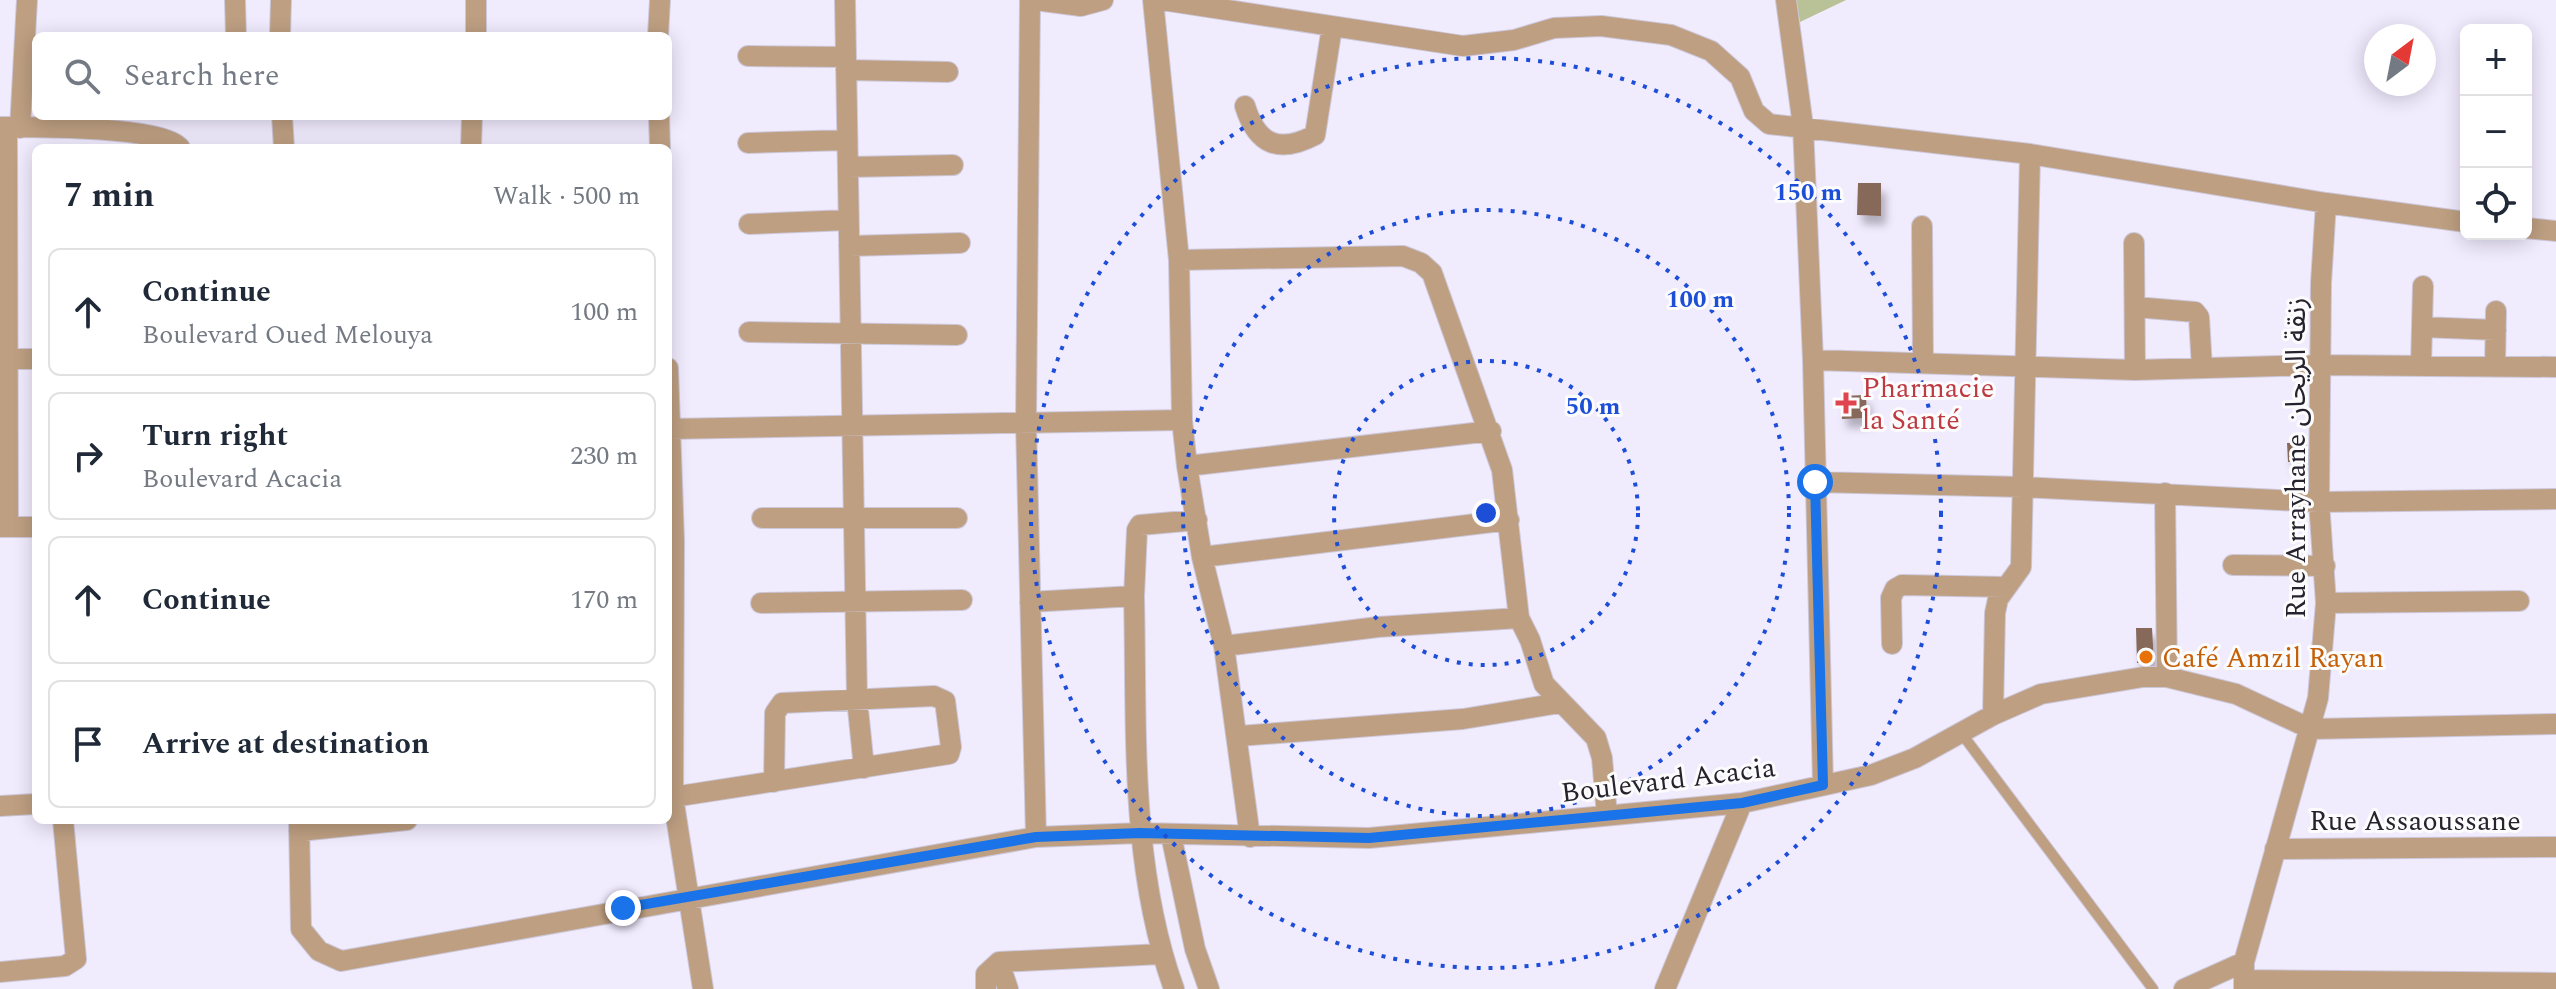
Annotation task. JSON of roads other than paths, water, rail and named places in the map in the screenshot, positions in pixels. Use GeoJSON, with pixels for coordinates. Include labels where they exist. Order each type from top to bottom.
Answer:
{"type":"FeatureCollection","features":[{"type":"Feature","properties":{"kind":"street"},"geometry":{"type":"LineString","coordinates":[[27,0],[9,127],[4,527],[32,527]]}},
{"type":"Feature","properties":{"kind":"street"},"geometry":{"type":"LineString","coordinates":[[235,0],[236,32]]}},
{"type":"Feature","properties":{"kind":"street"},"geometry":{"type":"LineString","coordinates":[[280,32],[281,0]]}},
{"type":"Feature","properties":{"kind":"street"},"geometry":{"type":"LineString","coordinates":[[476,0],[476,32]]}},
{"type":"Feature","properties":{"kind":"street"},"geometry":{"type":"LineString","coordinates":[[658,32],[660,0]]}},
{"type":"Feature","properties":{"kind":"street"},"geometry":{"type":"LineString","coordinates":[[845,0],[857,699],[864,768]]}},
{"type":"Feature","properties":{"kind":"street"},"geometry":{"type":"LineString","coordinates":[[1036,837],[1026,423],[1033,0],[1081,6],[1103,0]]}},
{"type":"Feature","properties":{"kind":"street"},"geometry":{"type":"LineString","coordinates":[[1153,0],[1179,260],[1182,420],[1187,466],[1202,557],[1224,646],[1239,736],[1250,837]]}},
{"type":"Feature","properties":{"kind":"street"},"geometry":{"type":"LineString","coordinates":[[1162,0],[1463,46],[1514,40],[1554,28],[1601,26],[1671,35],[1711,51],[1740,77],[1754,111],[1769,124],[2030,154],[2326,203],[2460,221]]}},
{"type":"Feature","properties":{"kind":"street"},"geometry":{"type":"LineString","coordinates":[[1786,0],[1803,126],[1813,360],[1823,785]]}},
{"type":"Feature","properties":{"kind":"street"},"geometry":{"type":"LineString","coordinates":[[1245,106],[1252,130],[1270,143],[1295,145],[1315,135],[1332,27]]}},
{"type":"Feature","properties":{"kind":"street"},"geometry":{"type":"LineString","coordinates":[[748,56],[948,72]]}},
{"type":"Feature","properties":{"kind":"street"},"geometry":{"type":"LineString","coordinates":[[282,120],[284,144]]}},
{"type":"Feature","properties":{"kind":"street"},"geometry":{"type":"LineString","coordinates":[[471,144],[472,120]]}},
{"type":"Feature","properties":{"kind":"street"},"geometry":{"type":"LineString","coordinates":[[659,120],[660,144]]}},
{"type":"Feature","properties":{"kind":"street"},"geometry":{"type":"LineString","coordinates":[[9,127],[95,130],[167,137],[175,144]]}},
{"type":"Feature","properties":{"kind":"street"},"geometry":{"type":"LineString","coordinates":[[748,143],[847,140]]}},
{"type":"Feature","properties":{"kind":"street"},"geometry":{"type":"LineString","coordinates":[[1993,715],[1995,613],[2006,587],[2021,567],[2030,154]]}},
{"type":"Feature","properties":{"kind":"street"},"geometry":{"type":"LineString","coordinates":[[848,167],[953,165]]}},
{"type":"Feature","properties":{"kind":"street","name":"Rue Arrayhane زنقة الريحان"},"geometry":{"type":"LineString","coordinates":[[2244,977],[2275,849],[2318,698],[2326,603],[2319,502],[2326,203]]}},
{"type":"Feature","properties":{"kind":"street"},"geometry":{"type":"LineString","coordinates":[[749,224],[848,220]]}},
{"type":"Feature","properties":{"kind":"street"},"geometry":{"type":"LineString","coordinates":[[1922,226],[1923,362]]}},
{"type":"Feature","properties":{"kind":"street"},"geometry":{"type":"LineString","coordinates":[[2532,229],[2556,231]]}},
{"type":"Feature","properties":{"kind":"street"},"geometry":{"type":"LineString","coordinates":[[849,246],[960,243]]}},
{"type":"Feature","properties":{"kind":"street"},"geometry":{"type":"LineString","coordinates":[[2134,243],[2135,370]]}},
{"type":"Feature","properties":{"kind":"street"},"geometry":{"type":"LineString","coordinates":[[1179,260],[1403,256],[1421,263],[1432,273],[1491,431],[1502,470],[1519,618],[1530,640],[1544,684],[1560,703],[1582,720],[1596,738],[1602,758],[1607,815]]}},
{"type":"Feature","properties":{"kind":"street"},"geometry":{"type":"LineString","coordinates":[[2421,366],[2423,286]]}},
{"type":"Feature","properties":{"kind":"street"},"geometry":{"type":"LineString","coordinates":[[2135,307],[2195,312],[2199,317],[2202,368]]}},
{"type":"Feature","properties":{"kind":"street"},"geometry":{"type":"LineString","coordinates":[[2422,327],[2496,320],[2495,367]]}},
{"type":"Feature","properties":{"kind":"street"},"geometry":{"type":"LineString","coordinates":[[749,332],[957,335]]}},
{"type":"Feature","properties":{"kind":"street"},"geometry":{"type":"LineString","coordinates":[[4,359],[32,359]]}},
{"type":"Feature","properties":{"kind":"street"},"geometry":{"type":"LineString","coordinates":[[1813,360],[2025,364],[2135,370],[2320,365],[2556,367]]}},
{"type":"Feature","properties":{"kind":"street"},"geometry":{"type":"LineString","coordinates":[[672,429],[1182,420]]}},
{"type":"Feature","properties":{"kind":"street"},"geometry":{"type":"LineString","coordinates":[[1187,466],[1491,431]]}},
{"type":"Feature","properties":{"kind":"street"},"geometry":{"type":"LineString","coordinates":[[1815,482],[2023,487],[2319,502],[2556,499]]}},
{"type":"Feature","properties":{"kind":"street"},"geometry":{"type":"LineString","coordinates":[[2165,493],[2167,677]]}},
{"type":"Feature","properties":{"kind":"street"},"geometry":{"type":"LineString","coordinates":[[762,518],[957,518]]}},
{"type":"Feature","properties":{"kind":"street"},"geometry":{"type":"LineString","coordinates":[[1174,989],[1161,954],[1140,833],[1134,596],[1140,525],[1197,520]]}},
{"type":"Feature","properties":{"kind":"street"},"geometry":{"type":"LineString","coordinates":[[1202,557],[1509,520]]}},
{"type":"Feature","properties":{"kind":"street"},"geometry":{"type":"LineString","coordinates":[[2233,565],[2325,566]]}},
{"type":"Feature","properties":{"kind":"street"},"geometry":{"type":"LineString","coordinates":[[1892,644],[1891,598],[1895,589],[1902,585],[2006,587]]}},
{"type":"Feature","properties":{"kind":"street"},"geometry":{"type":"LineString","coordinates":[[1030,602],[1134,596]]}},
{"type":"Feature","properties":{"kind":"street"},"geometry":{"type":"LineString","coordinates":[[761,603],[962,600]]}},
{"type":"Feature","properties":{"kind":"street"},"geometry":{"type":"LineString","coordinates":[[2326,603],[2519,601]]}},
{"type":"Feature","properties":{"kind":"street"},"geometry":{"type":"LineString","coordinates":[[1224,646],[1378,627],[1519,618]]}},
{"type":"Feature","properties":{"kind":"street","name":"Boulevard Acacia"},"geometry":{"type":"LineString","coordinates":[[299,826],[301,929],[319,951],[341,961],[686,897],[1036,837],[1140,833],[1369,838],[1742,803],[1871,775],[2041,694],[2108,680],[2167,677],[2236,694],[2311,729],[2556,724]]}},
{"type":"Feature","properties":{"kind":"street"},"geometry":{"type":"LineString","coordinates":[[672,798],[774,782],[864,768],[949,754],[951,747],[945,701],[941,697],[782,703],[775,713],[774,782]]}},
{"type":"Feature","properties":{"kind":"street"},"geometry":{"type":"LineString","coordinates":[[1239,736],[1463,719],[1560,703]]}},
{"type":"Feature","properties":{"kind":"street"},"geometry":{"type":"LineString","coordinates":[[1665,989],[1742,803]]}},
{"type":"Feature","properties":{"kind":"street"},"geometry":{"type":"LineString","coordinates":[[0,806],[32,804]]}},
{"type":"Feature","properties":{"kind":"street"},"geometry":{"type":"LineString","coordinates":[[672,810],[703,989]]}},
{"type":"Feature","properties":{"kind":"street"},"geometry":{"type":"LineString","coordinates":[[0,972],[65,966],[76,959],[63,824]]}},
{"type":"Feature","properties":{"kind":"street"},"geometry":{"type":"LineString","coordinates":[[299,826],[335,824]]}},
{"type":"Feature","properties":{"kind":"street"},"geometry":{"type":"LineString","coordinates":[[1171,835],[1195,949],[1209,989]]}},
{"type":"Feature","properties":{"kind":"street","name":"Rue Assaoussane"},"geometry":{"type":"LineString","coordinates":[[2275,849],[2556,847]]}},
{"type":"Feature","properties":{"kind":"street"},"geometry":{"type":"LineString","coordinates":[[986,989],[986,974],[999,962],[1161,954]]}},
{"type":"Feature","properties":{"kind":"street"},"geometry":{"type":"LineString","coordinates":[[999,962],[1008,989]]}},
{"type":"Feature","properties":{"kind":"street"},"geometry":{"type":"LineString","coordinates":[[2184,989],[2244,977],[2434,985],[2556,983]]}},
{"type":"Feature","properties":{"kind":"lane"},"geometry":{"type":"LineString","coordinates":[[1962,734],[2153,989]]}},
{"type":"Feature","properties":{"kind":"place","name":"Pharmacie la Santé"},"geometry":{"type":"Point","coordinates":[1846,403]}},
{"type":"Feature","properties":{"kind":"place","name":"Café Amzil Rayan"},"geometry":{"type":"Point","coordinates":[2146,657]}}]}
